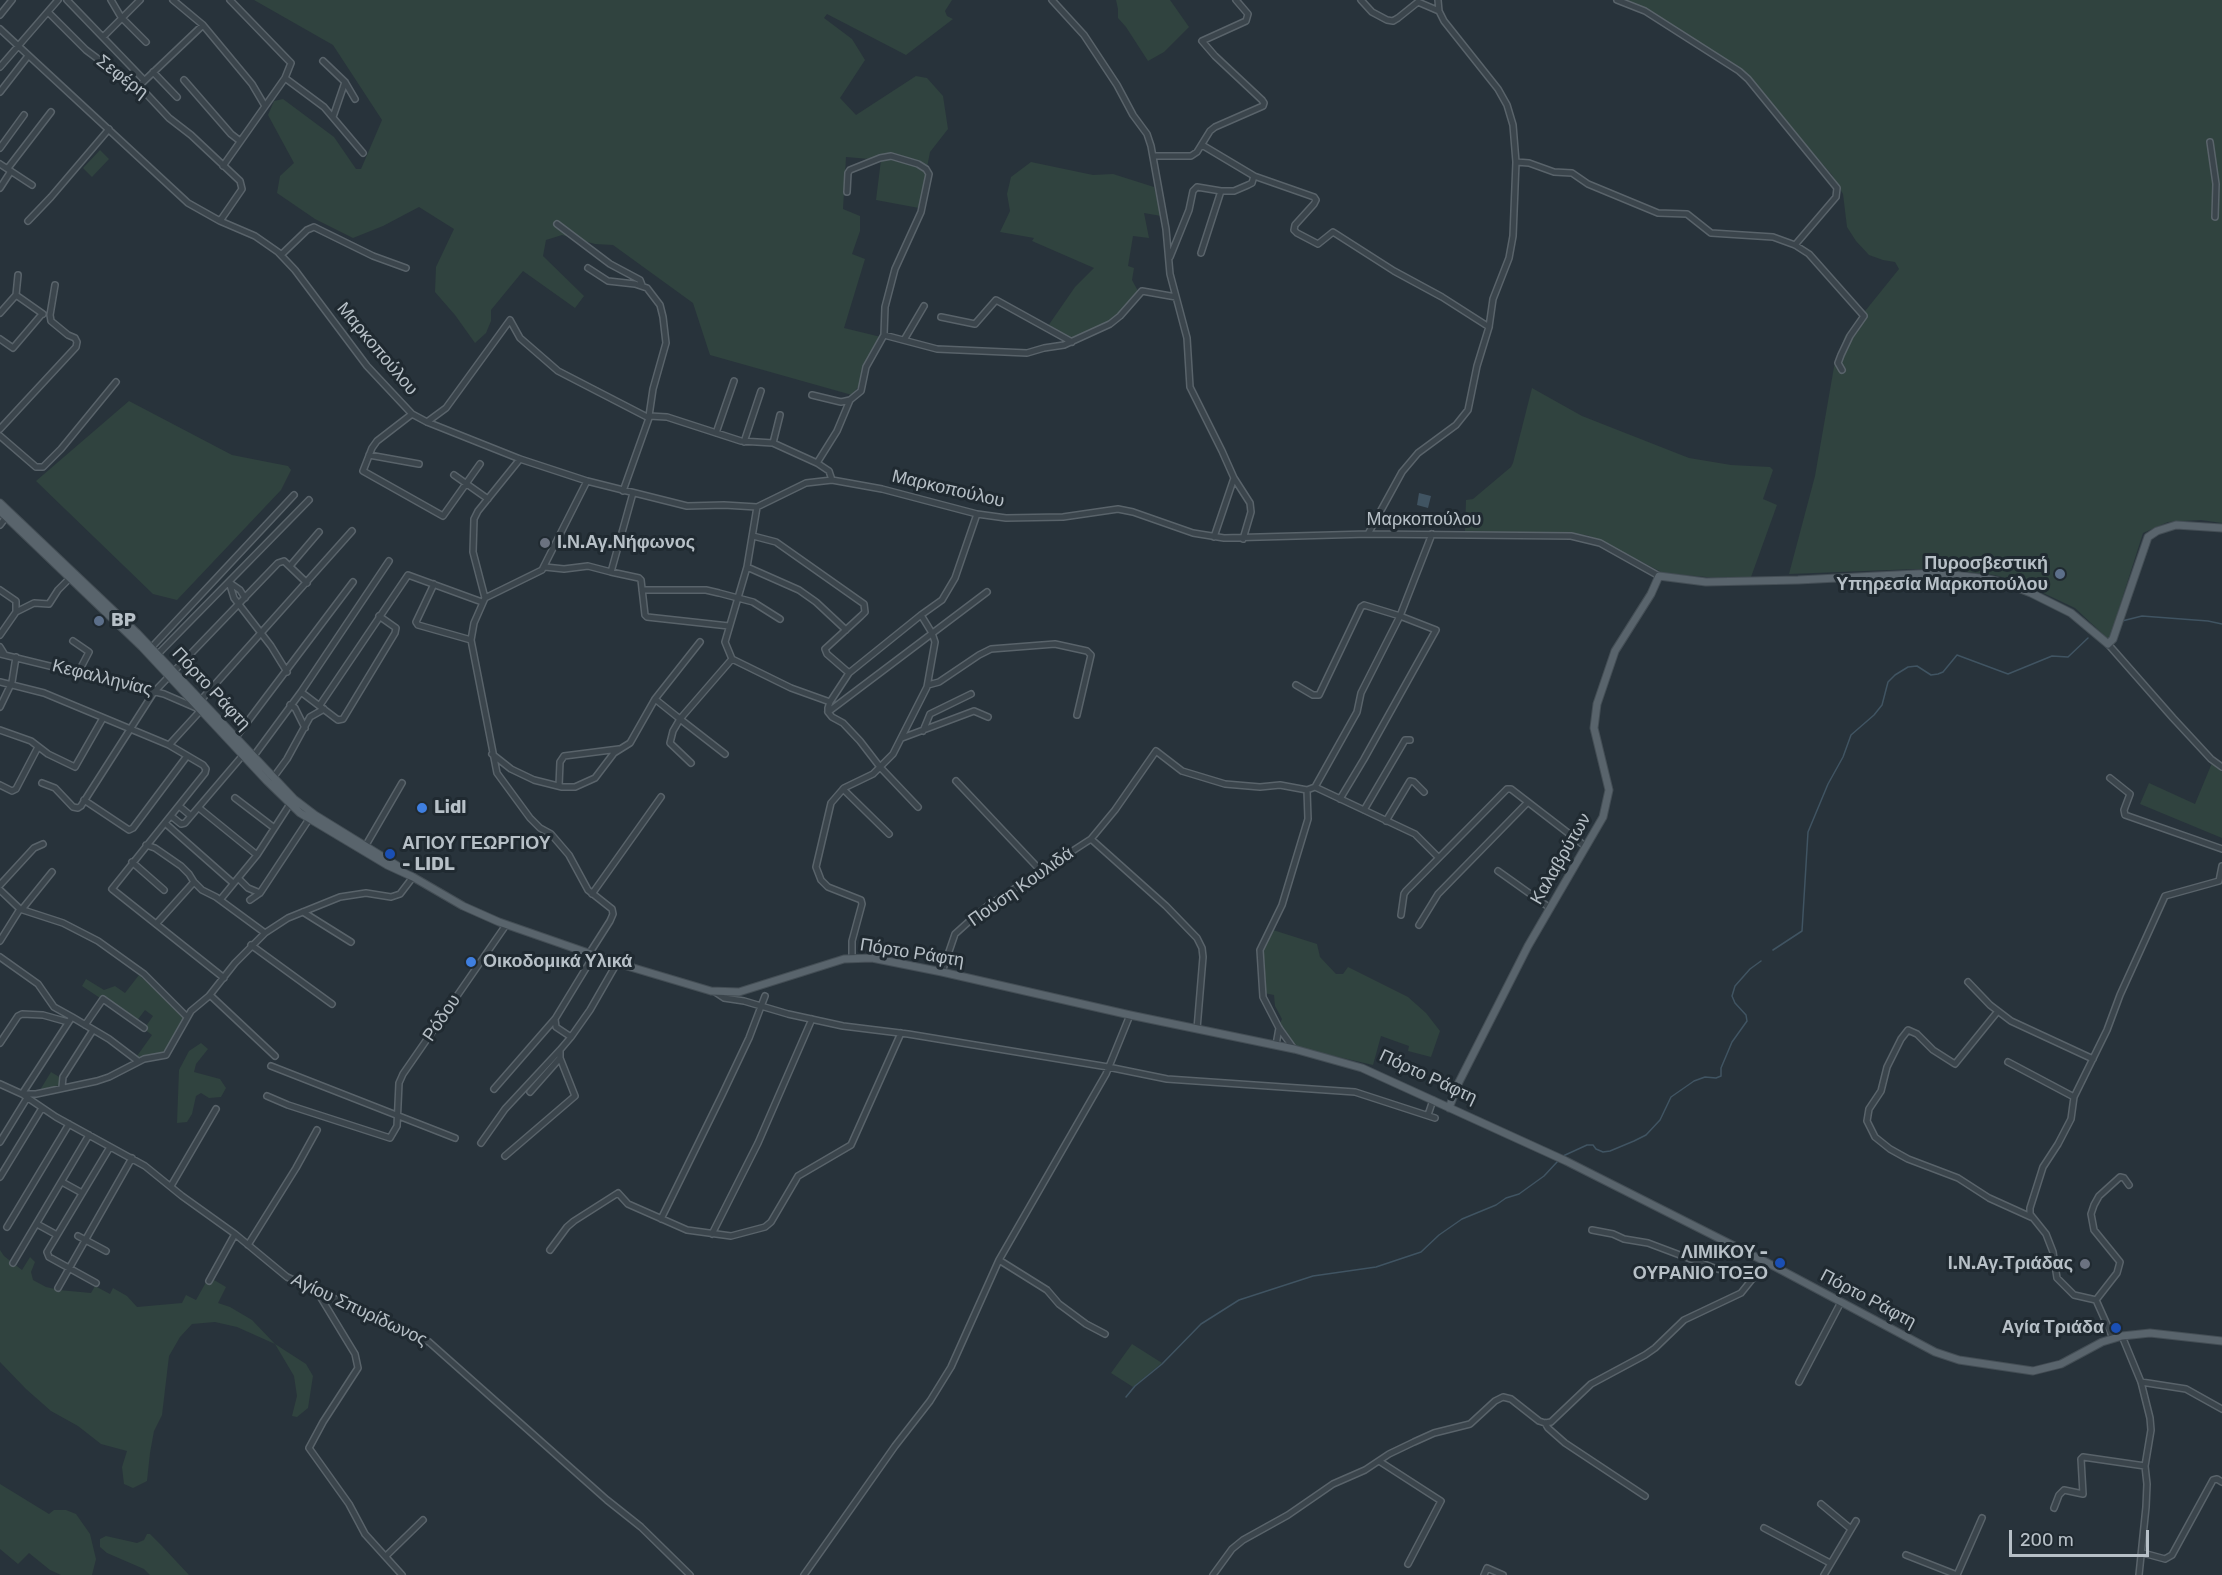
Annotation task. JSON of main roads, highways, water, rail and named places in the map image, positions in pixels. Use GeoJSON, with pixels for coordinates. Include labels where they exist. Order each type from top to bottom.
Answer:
{"type":"FeatureCollection","features":[{"type":"Feature","properties":{"kind":"main road","name":"Πόρτο Ράφτη"},"geometry":{"type":"LineString","coordinates":[[0,503],[158,654],[171,674],[201,710],[290,804],[309,819],[387,865],[463,906],[506,925],[591,955],[715,992],[742,991],[852,957],[882,960],[1294,1049],[1370,1071],[1448,1105]]}},
{"type":"Feature","properties":{"kind":"main road","name":"Πόρτο Ράφτη"},"geometry":{"type":"LineString","coordinates":[[3,514],[201,700],[273,778],[308,810],[391,860],[413,877]]}},
{"type":"Feature","properties":{"kind":"main road","name":"Μαρκοπούλου"},"geometry":{"type":"LineString","coordinates":[[1659,576],[1706,582],[1936,573],[1988,579],[2031,593],[2072,613],[2108,644],[2113,639],[2148,537],[2157,531],[2176,525],[2222,528]]}},
{"type":"Feature","properties":{"kind":"main road","name":"Καλαβρύτων"},"geometry":{"type":"LineString","coordinates":[[1448,1105],[1528,946],[1603,817],[1609,790],[1595,737],[1594,720],[1597,704],[1615,651],[1651,594],[1659,576]]}},
{"type":"Feature","properties":{"kind":"main road","name":"Πόρτο Ράφτη"},"geometry":{"type":"LineString","coordinates":[[1317,1055],[1372,1067],[1448,1105],[1501,1127],[1521,1140],[1766,1262],[1947,1356],[1985,1365],[2022,1370],[2043,1370],[2122,1336],[2159,1334],[2222,1341]]}},
{"type":"Feature","properties":{"kind":"water"},"geometry":{"type":"Polygon","coordinates":[[[1419,493],[1431,496],[1428,508],[1417,505],[1419,493]]]}},
{"type":"Feature","properties":{"kind":"waterway"},"geometry":{"type":"LineString","coordinates":[[2122,621],[2142,616],[2222,624]]}},
{"type":"Feature","properties":{"kind":"waterway"},"geometry":{"type":"LineString","coordinates":[[1773,950],[1802,931],[1808,832],[1851,735],[1882,705],[1888,682],[1895,675],[1908,667],[1917,666],[1931,675],[1938,674],[1943,672],[1957,655],[2008,674],[2052,656],[2068,657],[2088,638]]}},
{"type":"Feature","properties":{"kind":"waterway"},"geometry":{"type":"LineString","coordinates":[[1563,1156],[1587,1145],[1593,1145],[1603,1152],[1610,1151],[1646,1135],[1660,1120],[1671,1097],[1694,1081],[1705,1077],[1721,1076],[1721,1068],[1732,1042],[1747,1021],[1746,1015],[1732,996],[1735,986],[1750,969],[1761,961]]}},
{"type":"Feature","properties":{"kind":"waterway"},"geometry":{"type":"LineString","coordinates":[[1126,1397],[1201,1324],[1239,1300],[1313,1276],[1376,1267],[1421,1252],[1439,1235],[1462,1219],[1519,1194],[1544,1176],[1558,1161]]}},
{"type":"Feature","properties":{"kind":"place","name":"Ι.Ν.Αγ.Νήφωνος"},"geometry":{"type":"Point","coordinates":[545,543]}},
{"type":"Feature","properties":{"kind":"place","name":"Πυροσβεστική Υπηρεσία Μαρκοπούλου"},"geometry":{"type":"Point","coordinates":[2060,574]}},
{"type":"Feature","properties":{"kind":"place","name":"BP"},"geometry":{"type":"Point","coordinates":[99,621]}},
{"type":"Feature","properties":{"kind":"place","name":"Lidl"},"geometry":{"type":"Point","coordinates":[422,808]}},
{"type":"Feature","properties":{"kind":"place","name":"ΑΓΙΟΥ ΓΕΩΡΓΙΟΥ - LIDL"},"geometry":{"type":"Point","coordinates":[390,854]}},
{"type":"Feature","properties":{"kind":"place","name":"Οικοδομικά Υλικά"},"geometry":{"type":"Point","coordinates":[471,962]}},
{"type":"Feature","properties":{"kind":"place","name":"ΛΙΜΙΚΟΥ - ΟΥΡΑΝΙΟ ΤΟΞΟ"},"geometry":{"type":"Point","coordinates":[1780,1263]}},
{"type":"Feature","properties":{"kind":"place","name":"Ι.Ν.Αγ.Τριάδας"},"geometry":{"type":"Point","coordinates":[2085,1264]}},
{"type":"Feature","properties":{"kind":"place","name":"Αγία Τριάδα"},"geometry":{"type":"Point","coordinates":[2116,1328]}}]}
